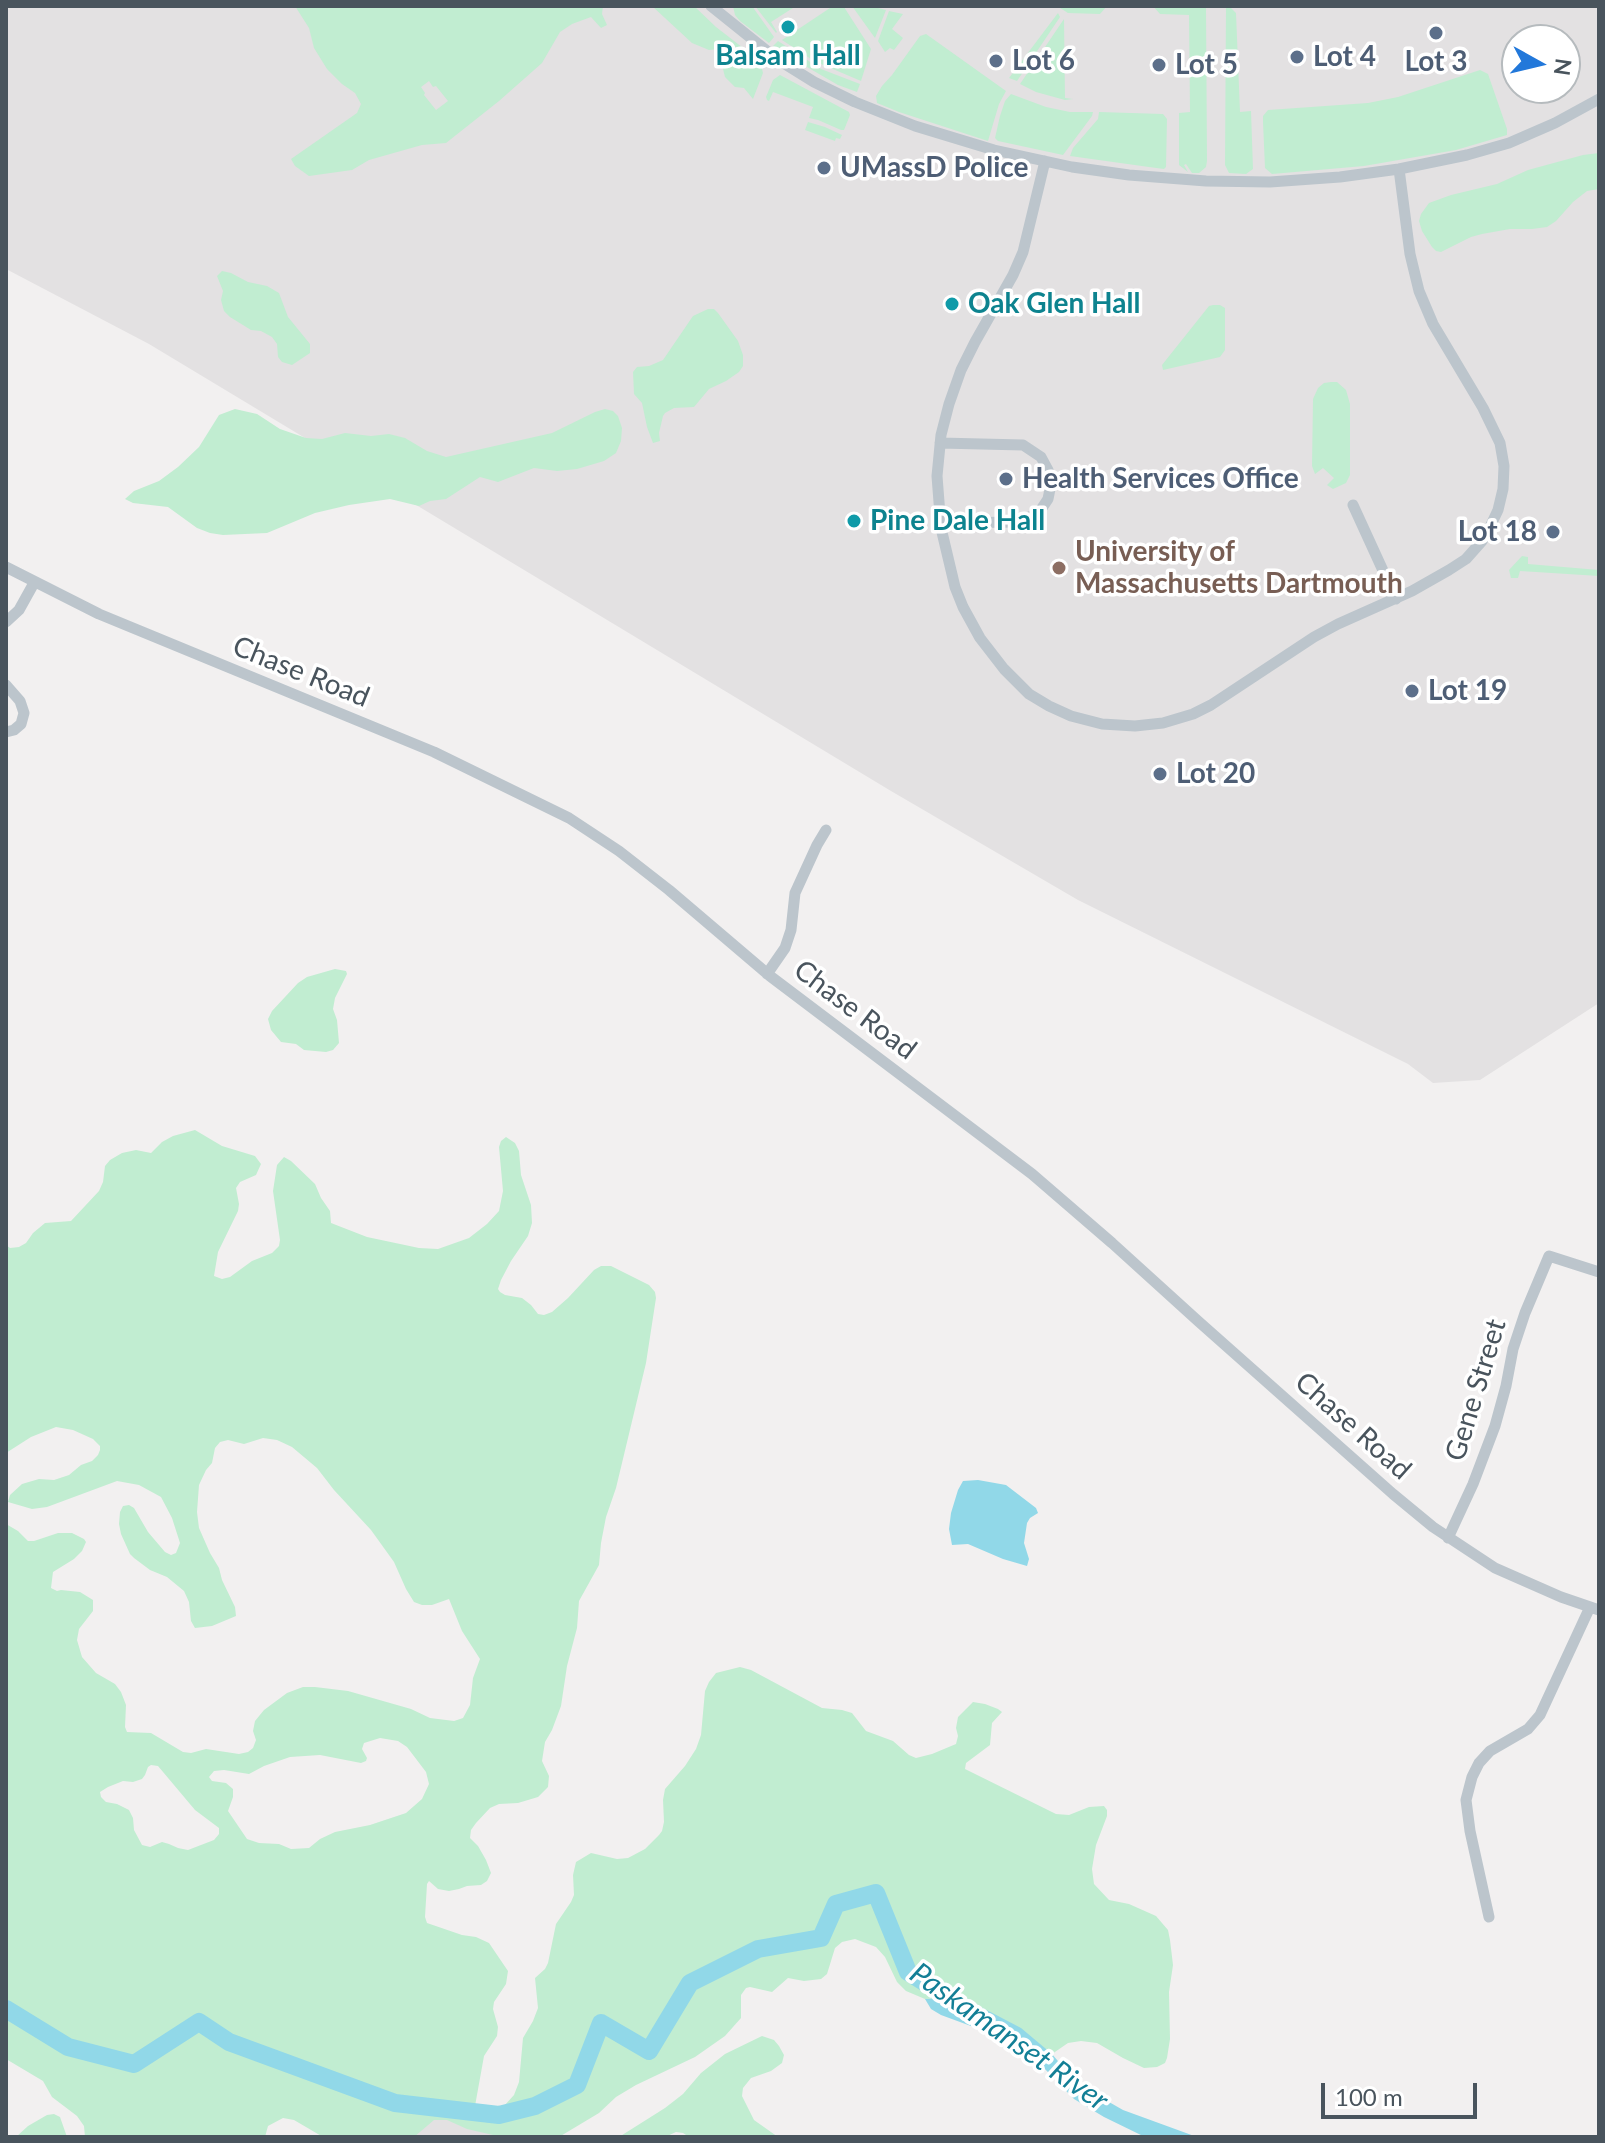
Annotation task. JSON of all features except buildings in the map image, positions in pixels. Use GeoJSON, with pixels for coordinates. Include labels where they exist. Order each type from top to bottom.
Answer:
{"type":"FeatureCollection","features":[{"type":"Feature","properties":{"kind":"street"},"geometry":{"type":"LineString","coordinates":[[711,6],[777,59],[855,102],[954,139],[1072,167],[1129,175],[1240,182],[1327,178],[1399,169],[1467,155],[1518,140],[1569,117],[1599,99]]}},
{"type":"Feature","properties":{"kind":"street"},"geometry":{"type":"LineString","coordinates":[[1045,161],[1023,252],[961,370],[949,404],[940,443],[937,476],[940,523],[955,587],[963,607],[980,638],[1004,669],[1029,694],[1071,716],[1102,724],[1135,726],[1163,723],[1193,714],[1314,637],[1396,599],[1449,570],[1466,559],[1482,541],[1498,510],[1504,466],[1500,443],[1433,324],[1419,291],[1410,254],[1399,169]]}},
{"type":"Feature","properties":{"kind":"street"},"geometry":{"type":"LineString","coordinates":[[940,443],[1023,445],[1041,457],[1051,484],[1048,499],[1040,511],[1021,522],[940,523]]}},
{"type":"Feature","properties":{"kind":"street"},"geometry":{"type":"LineString","coordinates":[[1353,505],[1396,599]]}},
{"type":"Feature","properties":{"kind":"street","name":"Chase Road"},"geometry":{"type":"LineString","coordinates":[[6,567],[155,639],[434,752],[569,818],[619,851],[767,974],[1032,1174],[1393,1494],[1448,1538],[1500,1570],[1594,1608]]}},
{"type":"Feature","properties":{"kind":"street"},"geometry":{"type":"LineString","coordinates":[[6,622],[19,610],[34,583]]}},
{"type":"Feature","properties":{"kind":"street"},"geometry":{"type":"LineString","coordinates":[[6,685],[20,701],[24,713],[19,727],[6,732]]}},
{"type":"Feature","properties":{"kind":"street"},"geometry":{"type":"LineString","coordinates":[[767,974],[785,948],[791,930],[795,893],[826,830]]}},
{"type":"Feature","properties":{"kind":"street","name":"Gene Street"},"geometry":{"type":"LineString","coordinates":[[1448,1538],[1495,1426],[1513,1349],[1549,1256],[1599,1272]]}},
{"type":"Feature","properties":{"kind":"street"},"geometry":{"type":"LineString","coordinates":[[1489,1917],[1466,1800],[1472,1777],[1490,1751],[1528,1729],[1540,1715],[1594,1608]]}},
{"type":"Feature","properties":{"kind":"shaded area","name":"University of Massachusetts Dartmouth"},"geometry":{"type":"Polygon","coordinates":[[[6,6],[1599,6],[1599,1003],[1480,1080],[1433,1083],[1408,1064],[1078,900],[891,791],[149,344],[6,269],[6,6]]]}},
{"type":"Feature","properties":{"kind":"shaded area"},"geometry":{"type":"Polygon","coordinates":[[[443,2110],[523,2137],[404,2137],[443,2110]]]}},
{"type":"Feature","properties":{"kind":"green space"},"geometry":{"type":"Polygon","coordinates":[[[295,6],[603,6],[602,14],[607,25],[601,28],[591,17],[560,32],[542,63],[446,143],[422,145],[369,160],[352,170],[309,176],[291,159],[357,113],[361,104],[355,93],[327,69],[314,48],[309,28],[295,6]],[[429,81],[421,87],[436,110],[448,101],[436,86],[433,87],[429,81]]]}},
{"type":"Feature","properties":{"kind":"green space"},"geometry":{"type":"Polygon","coordinates":[[[652,6],[694,6],[760,61],[763,73],[753,99],[744,88],[735,87],[725,77],[722,65],[716,65],[715,54],[736,58],[744,55],[737,47],[709,50],[692,43],[652,6]]]}},
{"type":"Feature","properties":{"kind":"green space"},"geometry":{"type":"Polygon","coordinates":[[[733,6],[752,6],[774,37],[769,43],[740,21],[733,6]]]}},
{"type":"Feature","properties":{"kind":"green space"},"geometry":{"type":"Polygon","coordinates":[[[755,6],[796,6],[771,22],[776,33],[755,6]]]}},
{"type":"Feature","properties":{"kind":"green space"},"geometry":{"type":"Polygon","coordinates":[[[833,6],[844,7],[871,49],[861,81],[814,61],[782,40],[833,6]]]}},
{"type":"Feature","properties":{"kind":"green space"},"geometry":{"type":"Polygon","coordinates":[[[852,6],[886,10],[875,38],[852,6]]]}},
{"type":"Feature","properties":{"kind":"green space"},"geometry":{"type":"Polygon","coordinates":[[[1057,6],[1107,6],[1100,14],[1068,13],[1057,6]]]}},
{"type":"Feature","properties":{"kind":"green space"},"geometry":{"type":"Polygon","coordinates":[[[1153,6],[1206,6],[1207,161],[1206,167],[1199,173],[1192,173],[1186,164],[1188,172],[1179,165],[1179,113],[1190,112],[1189,15],[1160,14],[1153,6]]]}},
{"type":"Feature","properties":{"kind":"green space"},"geometry":{"type":"Polygon","coordinates":[[[1226,6],[1236,13],[1240,112],[1251,111],[1253,169],[1246,174],[1229,173],[1225,165],[1226,6]]]}},
{"type":"Feature","properties":{"kind":"green space"},"geometry":{"type":"Polygon","coordinates":[[[889,11],[903,14],[892,29],[903,38],[894,50],[890,48],[885,52],[878,41],[889,11]]]}},
{"type":"Feature","properties":{"kind":"green space"},"geometry":{"type":"Polygon","coordinates":[[[1058,13],[1060,17],[1017,81],[1009,78],[1058,13]]]}},
{"type":"Feature","properties":{"kind":"green space"},"geometry":{"type":"Polygon","coordinates":[[[1064,19],[1065,98],[1073,99],[1065,100],[1020,84],[1064,19]]]}},
{"type":"Feature","properties":{"kind":"green space"},"geometry":{"type":"Polygon","coordinates":[[[926,34],[1006,91],[988,141],[877,103],[876,96],[882,86],[920,36],[926,34]]]}},
{"type":"Feature","properties":{"kind":"green space"},"geometry":{"type":"Polygon","coordinates":[[[778,41],[821,69],[860,84],[857,92],[838,85],[788,56],[773,46],[778,41]]]}},
{"type":"Feature","properties":{"kind":"green space"},"geometry":{"type":"Polygon","coordinates":[[[1480,70],[1488,74],[1507,135],[1456,150],[1364,166],[1272,174],[1265,168],[1263,116],[1268,110],[1368,103],[1398,97],[1480,70]]]}},
{"type":"Feature","properties":{"kind":"green space"},"geometry":{"type":"Polygon","coordinates":[[[780,75],[849,112],[844,130],[809,118],[813,107],[773,92],[767,100],[773,80],[780,75]]]}},
{"type":"Feature","properties":{"kind":"green space"},"geometry":{"type":"Polygon","coordinates":[[[1011,94],[1046,107],[1070,112],[1093,112],[1063,155],[998,141],[995,138],[1000,116],[1011,94]]]}},
{"type":"Feature","properties":{"kind":"green space"},"geometry":{"type":"Polygon","coordinates":[[[1099,112],[1163,114],[1167,119],[1166,167],[1070,156],[1073,148],[1098,119],[1099,112]]]}},
{"type":"Feature","properties":{"kind":"green space"},"geometry":{"type":"Polygon","coordinates":[[[808,122],[842,135],[835,141],[805,130],[808,122]]]}},
{"type":"Feature","properties":{"kind":"green space"},"geometry":{"type":"Polygon","coordinates":[[[1599,153],[1599,189],[1587,191],[1547,227],[1482,234],[1441,252],[1432,247],[1422,231],[1419,221],[1429,203],[1497,184],[1528,170],[1599,153]]]}},
{"type":"Feature","properties":{"kind":"green space"},"geometry":{"type":"Polygon","coordinates":[[[222,271],[279,293],[288,317],[310,344],[310,353],[292,365],[282,362],[272,337],[251,330],[230,317],[224,311],[221,300],[223,291],[217,276],[222,271]]]}},
{"type":"Feature","properties":{"kind":"green space"},"geometry":{"type":"Polygon","coordinates":[[[1209,306],[1225,308],[1225,350],[1220,357],[1163,370],[1162,365],[1209,306]]]}},
{"type":"Feature","properties":{"kind":"green space"},"geometry":{"type":"Polygon","coordinates":[[[708,309],[718,313],[738,341],[743,366],[726,381],[709,389],[694,407],[674,408],[665,413],[660,441],[653,443],[642,403],[634,394],[633,372],[637,367],[663,360],[693,316],[708,309]]]}},
{"type":"Feature","properties":{"kind":"green space"},"geometry":{"type":"Polygon","coordinates":[[[1337,382],[1346,390],[1350,404],[1350,475],[1346,483],[1333,489],[1327,485],[1334,478],[1323,468],[1315,474],[1312,466],[1313,399],[1324,383],[1337,382]]]}},
{"type":"Feature","properties":{"kind":"green space"},"geometry":{"type":"Polygon","coordinates":[[[235,409],[257,414],[280,429],[306,438],[322,439],[345,433],[371,436],[389,434],[446,457],[552,433],[605,409],[618,416],[622,428],[616,453],[604,461],[577,469],[557,471],[534,468],[498,482],[480,477],[446,499],[419,506],[390,499],[349,505],[315,513],[267,533],[210,533],[197,528],[168,507],[133,503],[125,499],[178,467],[199,447],[219,415],[235,409]]]}},
{"type":"Feature","properties":{"kind":"green space"},"geometry":{"type":"Polygon","coordinates":[[[1522,556],[1528,557],[1528,564],[1599,570],[1599,576],[1520,571],[1518,578],[1511,578],[1509,570],[1522,556]]]}},
{"type":"Feature","properties":{"kind":"green space"},"geometry":{"type":"Polygon","coordinates":[[[335,969],[347,974],[333,1009],[339,1043],[326,1052],[304,1050],[296,1044],[281,1042],[271,1030],[268,1019],[272,1011],[307,977],[335,969]]]}},
{"type":"Feature","properties":{"kind":"green space"},"geometry":{"type":"Polygon","coordinates":[[[195,1130],[222,1146],[255,1156],[261,1164],[256,1175],[240,1182],[236,1188],[238,1211],[218,1252],[214,1276],[222,1279],[272,1253],[279,1246],[273,1191],[277,1165],[284,1157],[315,1184],[330,1211],[331,1223],[367,1237],[438,1249],[469,1238],[499,1211],[503,1191],[499,1147],[506,1137],[515,1143],[519,1151],[532,1223],[528,1236],[501,1280],[500,1292],[522,1298],[538,1314],[544,1315],[568,1298],[594,1270],[611,1266],[649,1285],[655,1292],[646,1363],[606,1517],[599,1565],[579,1601],[577,1628],[561,1706],[545,1742],[542,1761],[549,1776],[548,1787],[538,1797],[490,1808],[471,1830],[470,1838],[478,1846],[491,1873],[487,1881],[449,1891],[438,1889],[429,1881],[427,1884],[427,1923],[489,1943],[508,1971],[506,1984],[494,2002],[497,2036],[484,2056],[475,2106],[481,2116],[493,2115],[504,2106],[514,2095],[519,2082],[523,2038],[538,2008],[535,1978],[548,1963],[556,1924],[574,1895],[576,1862],[591,1853],[617,1859],[628,1858],[645,1849],[659,1835],[664,1822],[665,1789],[685,1766],[701,1735],[705,1691],[709,1682],[716,1673],[740,1667],[822,1708],[852,1713],[866,1731],[893,1741],[916,1758],[956,1744],[958,1717],[973,1702],[985,1704],[1002,1712],[992,1723],[990,1745],[966,1763],[965,1769],[1056,1814],[1069,1815],[1089,1807],[1104,1806],[1107,1816],[1096,1845],[1092,1869],[1094,1884],[1109,1900],[1129,1904],[1156,1916],[1168,1930],[1173,1965],[1169,1992],[1170,2039],[1165,2063],[1144,2068],[1097,2043],[1081,2041],[1068,2043],[1052,2054],[948,1998],[925,1999],[906,1991],[876,1947],[855,1939],[842,1942],[835,1948],[827,1974],[821,1979],[804,1981],[788,1978],[772,1992],[746,1988],[741,1995],[741,2018],[725,2036],[695,2057],[616,2097],[599,2113],[559,2137],[493,2135],[447,2120],[434,2120],[414,2137],[323,2137],[294,2120],[283,2118],[268,2126],[265,2137],[85,2137],[84,2126],[77,2116],[52,2097],[43,2081],[6,2059],[6,1524],[28,1541],[58,1533],[72,1533],[84,1539],[86,1542],[82,1551],[53,1572],[51,1588],[80,1592],[93,1600],[93,1611],[79,1629],[77,1640],[82,1657],[96,1673],[115,1684],[121,1692],[126,1705],[127,1732],[151,1733],[183,1752],[206,1749],[239,1754],[248,1752],[256,1740],[253,1731],[255,1721],[264,1710],[287,1693],[303,1687],[348,1691],[411,1709],[430,1718],[454,1721],[463,1718],[470,1705],[473,1678],[480,1659],[462,1631],[449,1599],[432,1605],[414,1602],[394,1562],[371,1530],[317,1468],[292,1447],[277,1440],[263,1438],[244,1444],[228,1440],[220,1442],[199,1485],[199,1528],[219,1568],[236,1616],[212,1626],[195,1628],[184,1591],[134,1558],[121,1534],[120,1512],[123,1506],[129,1505],[165,1552],[171,1555],[176,1553],[180,1543],[161,1497],[139,1485],[117,1481],[47,1507],[32,1509],[8,1502],[10,1495],[22,1484],[39,1479],[54,1480],[92,1461],[98,1455],[100,1446],[93,1439],[73,1430],[56,1427],[31,1437],[6,1453],[6,1245],[19,1247],[45,1223],[71,1221],[99,1191],[105,1166],[110,1160],[136,1150],[151,1153],[173,1136],[195,1130]],[[380,1738],[364,1743],[362,1749],[367,1758],[361,1763],[320,1755],[290,1757],[249,1774],[224,1770],[214,1771],[209,1777],[233,1789],[228,1811],[247,1839],[291,1849],[309,1848],[335,1832],[406,1813],[422,1799],[429,1784],[426,1772],[407,1747],[398,1741],[380,1738]],[[151,1765],[142,1779],[123,1781],[108,1787],[100,1792],[101,1797],[106,1802],[129,1810],[142,1845],[150,1847],[162,1842],[188,1850],[214,1840],[219,1828],[195,1810],[158,1766],[151,1765]]]}},
{"type":"Feature","properties":{"kind":"green space"},"geometry":{"type":"Polygon","coordinates":[[[762,2036],[774,2040],[779,2046],[784,2055],[782,2063],[771,2071],[751,2078],[743,2088],[742,2096],[754,2120],[778,2137],[689,2137],[676,2132],[665,2137],[619,2137],[683,2094],[701,2073],[725,2054],[762,2036]]]}},
{"type":"Feature","properties":{"kind":"green space"},"geometry":{"type":"Polygon","coordinates":[[[54,2114],[60,2117],[67,2137],[16,2137],[28,2126],[54,2114]]]}},
{"type":"Feature","properties":{"kind":"water"},"geometry":{"type":"Polygon","coordinates":[[[963,1481],[1006,1485],[1036,1508],[1038,1513],[1027,1523],[1024,1543],[1029,1559],[1027,1566],[968,1544],[952,1545],[949,1529],[958,1490],[963,1481]]]}},
{"type":"Feature","properties":{"kind":"water"},"geometry":{"type":"Polygon","coordinates":[[[948,1998],[979,2006],[1021,2028],[1052,2054],[1073,2079],[1123,2110],[1197,2137],[1145,2137],[1104,2117],[1074,2099],[1044,2068],[1024,2053],[998,2036],[941,2015],[931,2009],[925,1999],[948,1998]]]}},
{"type":"Feature","properties":{"kind":"waterway","name":"Paskamanset River"},"geometry":{"type":"LineString","coordinates":[[6,2009],[68,2047],[134,2064],[199,2022],[229,2042],[395,2103],[499,2115],[535,2106],[577,2085],[601,2023],[649,2051],[690,1983],[758,1949],[821,1938],[836,1904],[876,1893],[908,1972],[970,2011]]}},
{"type":"Feature","properties":{"kind":"place","name":"Balsam Hall"},"geometry":{"type":"Point","coordinates":[788,27]}},
{"type":"Feature","properties":{"kind":"place","name":"Lot 3"},"geometry":{"type":"Point","coordinates":[1436,33]}},
{"type":"Feature","properties":{"kind":"place","name":"Lot 4"},"geometry":{"type":"Point","coordinates":[1297,57]}},
{"type":"Feature","properties":{"kind":"place","name":"Lot 6"},"geometry":{"type":"Point","coordinates":[996,61]}},
{"type":"Feature","properties":{"kind":"place","name":"Lot 5"},"geometry":{"type":"Point","coordinates":[1159,65]}},
{"type":"Feature","properties":{"kind":"place","name":"UMassD Police"},"geometry":{"type":"Point","coordinates":[824,168]}},
{"type":"Feature","properties":{"kind":"place","name":"Oak Glen Hall"},"geometry":{"type":"Point","coordinates":[952,304]}},
{"type":"Feature","properties":{"kind":"place","name":"Health Services Office"},"geometry":{"type":"Point","coordinates":[1006,479]}},
{"type":"Feature","properties":{"kind":"place","name":"Pine Dale Hall"},"geometry":{"type":"Point","coordinates":[854,521]}},
{"type":"Feature","properties":{"kind":"place","name":"Lot 18"},"geometry":{"type":"Point","coordinates":[1553,532]}},
{"type":"Feature","properties":{"kind":"place","name":"University of Massachusetts Dartmouth"},"geometry":{"type":"Point","coordinates":[1059,568]}},
{"type":"Feature","properties":{"kind":"place","name":"Lot 19"},"geometry":{"type":"Point","coordinates":[1412,691]}},
{"type":"Feature","properties":{"kind":"place","name":"Lot 20"},"geometry":{"type":"Point","coordinates":[1160,774]}}]}
